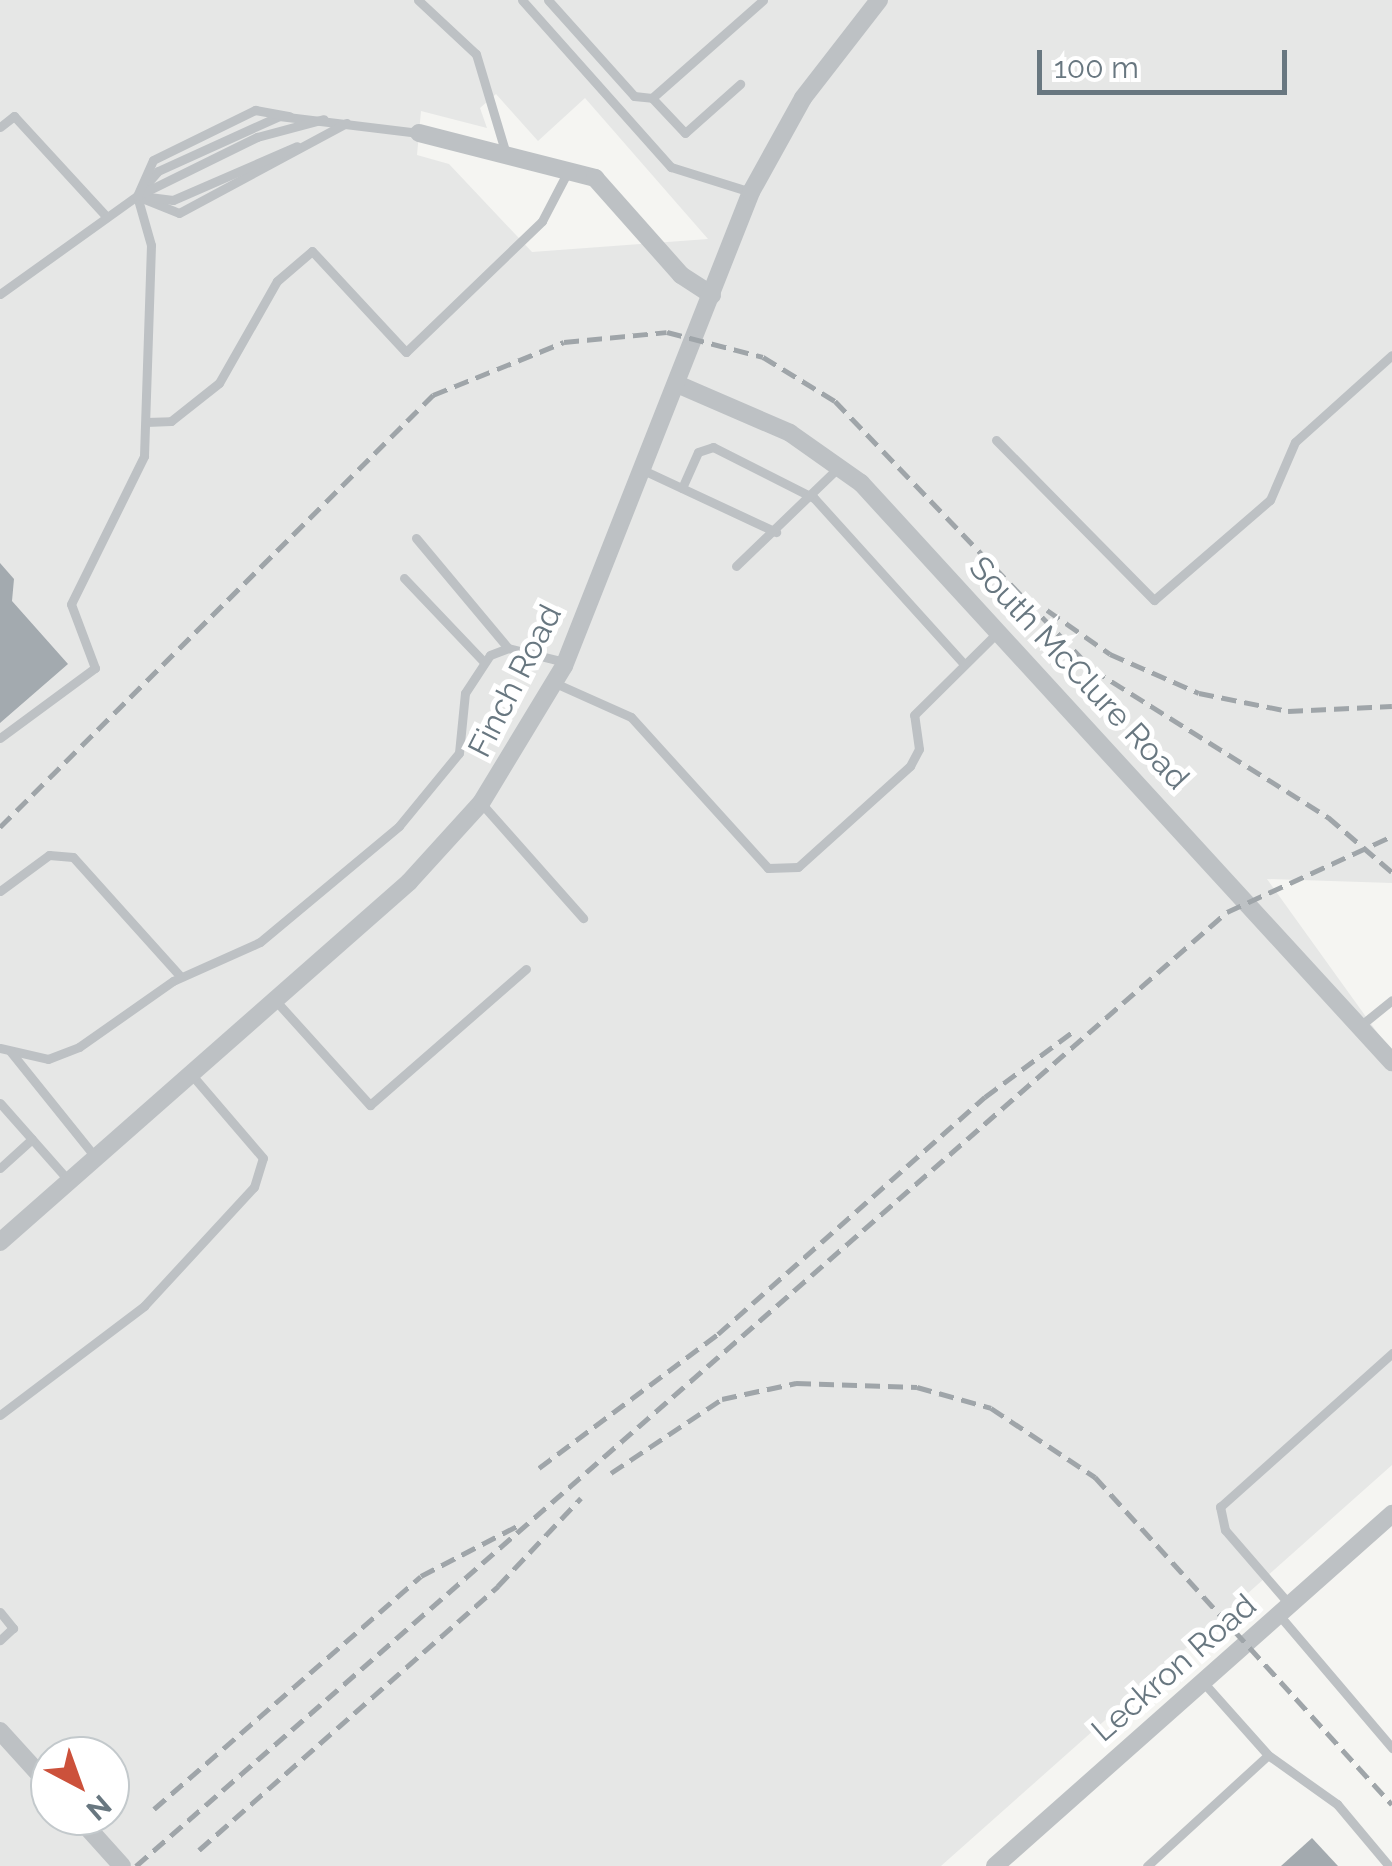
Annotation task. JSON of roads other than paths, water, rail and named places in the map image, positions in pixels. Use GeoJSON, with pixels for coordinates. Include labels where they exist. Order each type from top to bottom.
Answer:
{"type":"FeatureCollection","features":[{"type":"Feature","properties":{"kind":"street","name":"Finch Road"},"geometry":{"type":"LineString","coordinates":[[0,1242],[274,1000],[482,803],[565,662],[751,192],[803,98],[879,0]]}},
{"type":"Feature","properties":{"kind":"street"},"geometry":{"type":"LineString","coordinates":[[419,133],[570,169],[602,184],[681,275],[712,296]]}},
{"type":"Feature","properties":{"kind":"street","name":"South McClure Road"},"geometry":{"type":"LineString","coordinates":[[677,384],[790,433],[839,466],[999,631],[1392,1062]]}},
{"type":"Feature","properties":{"kind":"street","name":"Leckron Road"},"geometry":{"type":"LineString","coordinates":[[995,1866],[1392,1514]]}},
{"type":"Feature","properties":{"kind":"street"},"geometry":{"type":"LineString","coordinates":[[0,1731],[30,1764]]}},
{"type":"Feature","properties":{"kind":"street"},"geometry":{"type":"LineString","coordinates":[[95,1836],[122,1866]]}},
{"type":"Feature","properties":{"kind":"lane"},"geometry":{"type":"LineString","coordinates":[[418,0],[476,54],[506,154]]}},
{"type":"Feature","properties":{"kind":"lane"},"geometry":{"type":"LineString","coordinates":[[522,0],[671,167],[751,192]]}},
{"type":"Feature","properties":{"kind":"lane"},"geometry":{"type":"LineString","coordinates":[[548,0],[634,96],[652,98],[685,133],[740,84]]}},
{"type":"Feature","properties":{"kind":"lane"},"geometry":{"type":"LineString","coordinates":[[652,98],[763,0]]}},
{"type":"Feature","properties":{"kind":"lane"},"geometry":{"type":"LineString","coordinates":[[0,128],[14,116],[107,218]]}},
{"type":"Feature","properties":{"kind":"lane"},"geometry":{"type":"LineString","coordinates":[[0,294],[136,196],[158,171],[288,116],[419,133]]}},
{"type":"Feature","properties":{"kind":"lane"},"geometry":{"type":"LineString","coordinates":[[136,196],[257,138],[324,119]]}},
{"type":"Feature","properties":{"kind":"lane"},"geometry":{"type":"LineString","coordinates":[[136,196],[179,213],[346,123]]}},
{"type":"Feature","properties":{"kind":"lane"},"geometry":{"type":"LineString","coordinates":[[146,422],[170,420],[219,383],[277,281],[312,251],[406,352],[542,222],[570,169]]}},
{"type":"Feature","properties":{"kind":"lane"},"geometry":{"type":"LineString","coordinates":[[0,738],[96,668],[71,604],[144,456],[151,245],[136,196]]}},
{"type":"Feature","properties":{"kind":"lane"},"geometry":{"type":"LineString","coordinates":[[996,440],[1154,600],[1270,500],[1294,442],[1392,355]]}},
{"type":"Feature","properties":{"kind":"lane"},"geometry":{"type":"LineString","coordinates":[[682,488],[698,452],[712,447],[814,498],[962,663]]}},
{"type":"Feature","properties":{"kind":"lane"},"geometry":{"type":"LineString","coordinates":[[736,566],[814,498],[839,466]]}},
{"type":"Feature","properties":{"kind":"lane"},"geometry":{"type":"LineString","coordinates":[[643,470],[776,532]]}},
{"type":"Feature","properties":{"kind":"lane"},"geometry":{"type":"LineString","coordinates":[[416,538],[508,648],[565,662]]}},
{"type":"Feature","properties":{"kind":"lane"},"geometry":{"type":"LineString","coordinates":[[404,578],[484,662]]}},
{"type":"Feature","properties":{"kind":"lane"},"geometry":{"type":"LineString","coordinates":[[555,683],[630,717],[768,868],[798,867],[910,766],[919,749],[914,715],[962,663],[999,631]]}},
{"type":"Feature","properties":{"kind":"lane"},"geometry":{"type":"LineString","coordinates":[[5,1049],[48,1060],[80,1047],[181,978],[260,942],[351,870],[400,826],[467,731],[465,693],[484,662],[508,648]]}},
{"type":"Feature","properties":{"kind":"lane"},"geometry":{"type":"LineString","coordinates":[[482,803],[584,918]]}},
{"type":"Feature","properties":{"kind":"lane"},"geometry":{"type":"LineString","coordinates":[[0,891],[50,855],[73,856],[181,978]]}},
{"type":"Feature","properties":{"kind":"lane"},"geometry":{"type":"LineString","coordinates":[[274,1000],[370,1105],[526,969]]}},
{"type":"Feature","properties":{"kind":"lane"},"geometry":{"type":"LineString","coordinates":[[1360,1026],[1392,1000]]}},
{"type":"Feature","properties":{"kind":"lane"},"geometry":{"type":"LineString","coordinates":[[5,1049],[96,1158]]}},
{"type":"Feature","properties":{"kind":"lane"},"geometry":{"type":"LineString","coordinates":[[0,1414],[144,1306],[254,1187],[263,1158],[191,1074]]}},
{"type":"Feature","properties":{"kind":"lane"},"geometry":{"type":"LineString","coordinates":[[0,1103],[69,1181]]}},
{"type":"Feature","properties":{"kind":"lane"},"geometry":{"type":"LineString","coordinates":[[0,1168],[32,1140]]}},
{"type":"Feature","properties":{"kind":"lane"},"geometry":{"type":"LineString","coordinates":[[1392,1353],[1220,1507],[1226,1530],[1392,1748]]}},
{"type":"Feature","properties":{"kind":"lane"},"geometry":{"type":"LineString","coordinates":[[0,1612],[13,1628],[0,1640]]}},
{"type":"Feature","properties":{"kind":"lane"},"geometry":{"type":"LineString","coordinates":[[1203,1682],[1268,1755],[1336,1804],[1389,1866]]}},
{"type":"Feature","properties":{"kind":"lane"},"geometry":{"type":"LineString","coordinates":[[1147,1866],[1268,1755]]}},
{"type":"Feature","properties":{"kind":"railway"},"geometry":{"type":"LineString","coordinates":[[0,827],[433,395],[564,342],[667,332],[763,357],[835,401],[1092,669],[1328,817],[1392,872]]}},
{"type":"Feature","properties":{"kind":"railway"},"geometry":{"type":"LineString","coordinates":[[1047,610],[1110,654],[1199,693],[1288,711],[1392,706]]}},
{"type":"Feature","properties":{"kind":"railway"},"geometry":{"type":"LineString","coordinates":[[136,1866],[1227,912],[1392,836]]}},
{"type":"Feature","properties":{"kind":"railway"},"geometry":{"type":"LineString","coordinates":[[539,1468],[718,1334],[985,1097],[1074,1031]]}},
{"type":"Feature","properties":{"kind":"railway"},"geometry":{"type":"LineString","coordinates":[[611,1473],[722,1399],[796,1383],[917,1387],[991,1408],[1095,1477],[1392,1805]]}},
{"type":"Feature","properties":{"kind":"railway"},"geometry":{"type":"LineString","coordinates":[[199,1850],[498,1586],[581,1498]]}},
{"type":"Feature","properties":{"kind":"railway"},"geometry":{"type":"LineString","coordinates":[[154,1809],[421,1576],[519,1525]]}}]}
